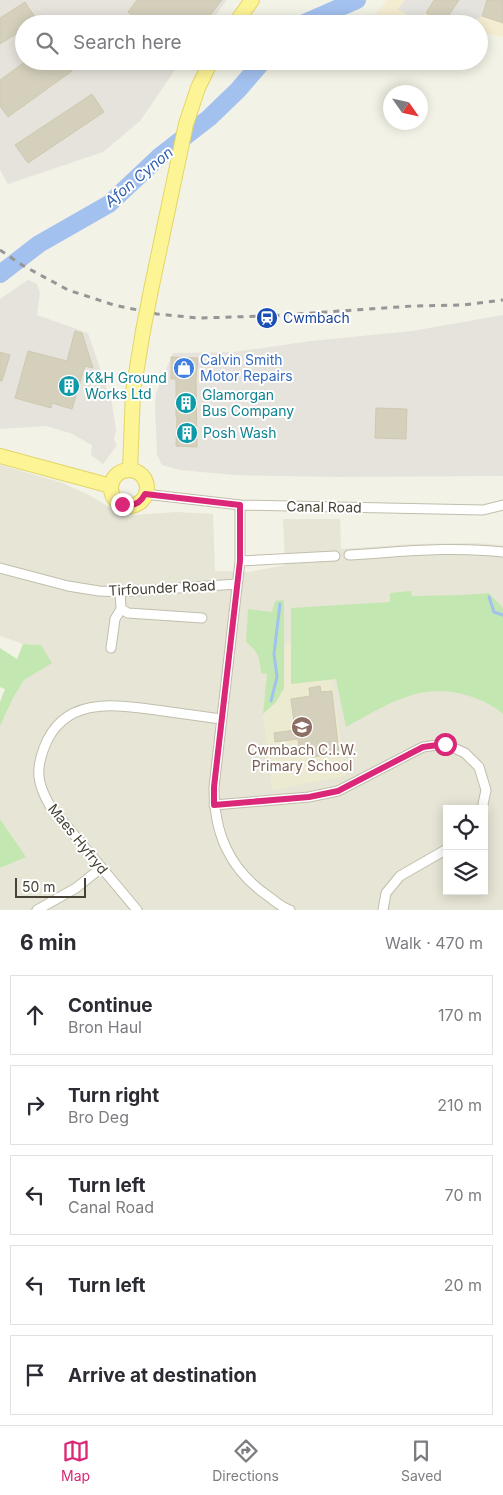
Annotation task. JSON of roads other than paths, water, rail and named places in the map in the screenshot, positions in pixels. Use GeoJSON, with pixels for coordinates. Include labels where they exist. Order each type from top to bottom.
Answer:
{"type":"FeatureCollection","features":[{"type":"Feature","properties":{"kind":"main road"},"geometry":{"type":"LineString","coordinates":[[241,15],[252,0]]}},
{"type":"Feature","properties":{"kind":"main road"},"geometry":{"type":"LineString","coordinates":[[130,470],[133,392],[143,331],[186,124],[198,88],[207,70]]}},
{"type":"Feature","properties":{"kind":"main road"},"geometry":{"type":"LineString","coordinates":[[0,456],[111,486]]}},
{"type":"Feature","properties":{"kind":"main road"},"geometry":{"type":"LineString","coordinates":[[125,470],[140,474],[146,483],[145,494],[138,503],[133,505],[122,504],[113,497],[111,486],[115,476],[125,470]]}},
{"type":"Feature","properties":{"kind":"street","name":"Canal Road"},"geometry":{"type":"LineString","coordinates":[[145,494],[240,505],[483,510],[503,505]]}},
{"type":"Feature","properties":{"kind":"street"},"geometry":{"type":"LineString","coordinates":[[240,505],[240,561],[221,718],[214,805],[224,847],[237,868],[256,888],[290,910]]}},
{"type":"Feature","properties":{"kind":"street"},"geometry":{"type":"LineString","coordinates":[[349,555],[442,550],[503,552]]}},
{"type":"Feature","properties":{"kind":"street"},"geometry":{"type":"LineString","coordinates":[[240,561],[335,556]]}},
{"type":"Feature","properties":{"kind":"street","name":"Tirfounder Road"},"geometry":{"type":"LineString","coordinates":[[0,568],[68,586],[120,592],[237,584]]}},
{"type":"Feature","properties":{"kind":"street"},"geometry":{"type":"LineString","coordinates":[[111,648],[115,619],[121,609],[120,592]]}},
{"type":"Feature","properties":{"kind":"street"},"geometry":{"type":"LineString","coordinates":[[121,609],[128,613],[202,618]]}},
{"type":"Feature","properties":{"kind":"street","name":"Maes Hyfryd"},"geometry":{"type":"LineString","coordinates":[[136,910],[50,806],[41,790],[39,774],[42,754],[49,735],[67,716],[87,707],[118,705],[221,718]]}},
{"type":"Feature","properties":{"kind":"street"},"geometry":{"type":"LineString","coordinates":[[214,805],[309,797],[338,791],[423,747],[445,744],[465,753],[479,767],[486,790],[483,805]]}},
{"type":"Feature","properties":{"kind":"street"},"geometry":{"type":"LineString","coordinates":[[383,910],[386,892],[400,876],[445,850]]}},
{"type":"Feature","properties":{"kind":"street"},"geometry":{"type":"LineString","coordinates":[[37,910],[48,906],[76,888],[101,868]]}},
{"type":"Feature","properties":{"kind":"waterway","name":"Afon Cynon"},"geometry":{"type":"LineString","coordinates":[[323,15],[357,0]]}},
{"type":"Feature","properties":{"kind":"waterway","name":"Afon Cynon"},"geometry":{"type":"LineString","coordinates":[[0,274],[39,244],[109,204],[160,156],[209,118],[255,70]]}},
{"type":"Feature","properties":{"kind":"waterway"},"geometry":{"type":"LineString","coordinates":[[489,597],[494,612],[503,615]]}},
{"type":"Feature","properties":{"kind":"waterway"},"geometry":{"type":"LineString","coordinates":[[271,701],[277,677],[274,654],[280,604]]}},
{"type":"Feature","properties":{"kind":"railway"},"geometry":{"type":"LineString","coordinates":[[0,250],[22,265],[68,290],[114,305],[157,314],[198,318],[268,316],[413,306],[464,305],[503,300]]}},
{"type":"Feature","properties":{"kind":"place","name":"Cwmbach"},"geometry":{"type":"Point","coordinates":[267,318]}},
{"type":"Feature","properties":{"kind":"place","name":"Calvin Smith Motor Repairs"},"geometry":{"type":"Point","coordinates":[184,368]}},
{"type":"Feature","properties":{"kind":"place","name":"K&H Ground Works Ltd"},"geometry":{"type":"Point","coordinates":[69,386]}},
{"type":"Feature","properties":{"kind":"place","name":"Glamorgan Bus Company"},"geometry":{"type":"Point","coordinates":[186,403]}},
{"type":"Feature","properties":{"kind":"place","name":"Posh Wash"},"geometry":{"type":"Point","coordinates":[187,433]}},
{"type":"Feature","properties":{"kind":"place","name":"Cwmbach C.I.W. Primary School"},"geometry":{"type":"Point","coordinates":[302,727]}}]}
